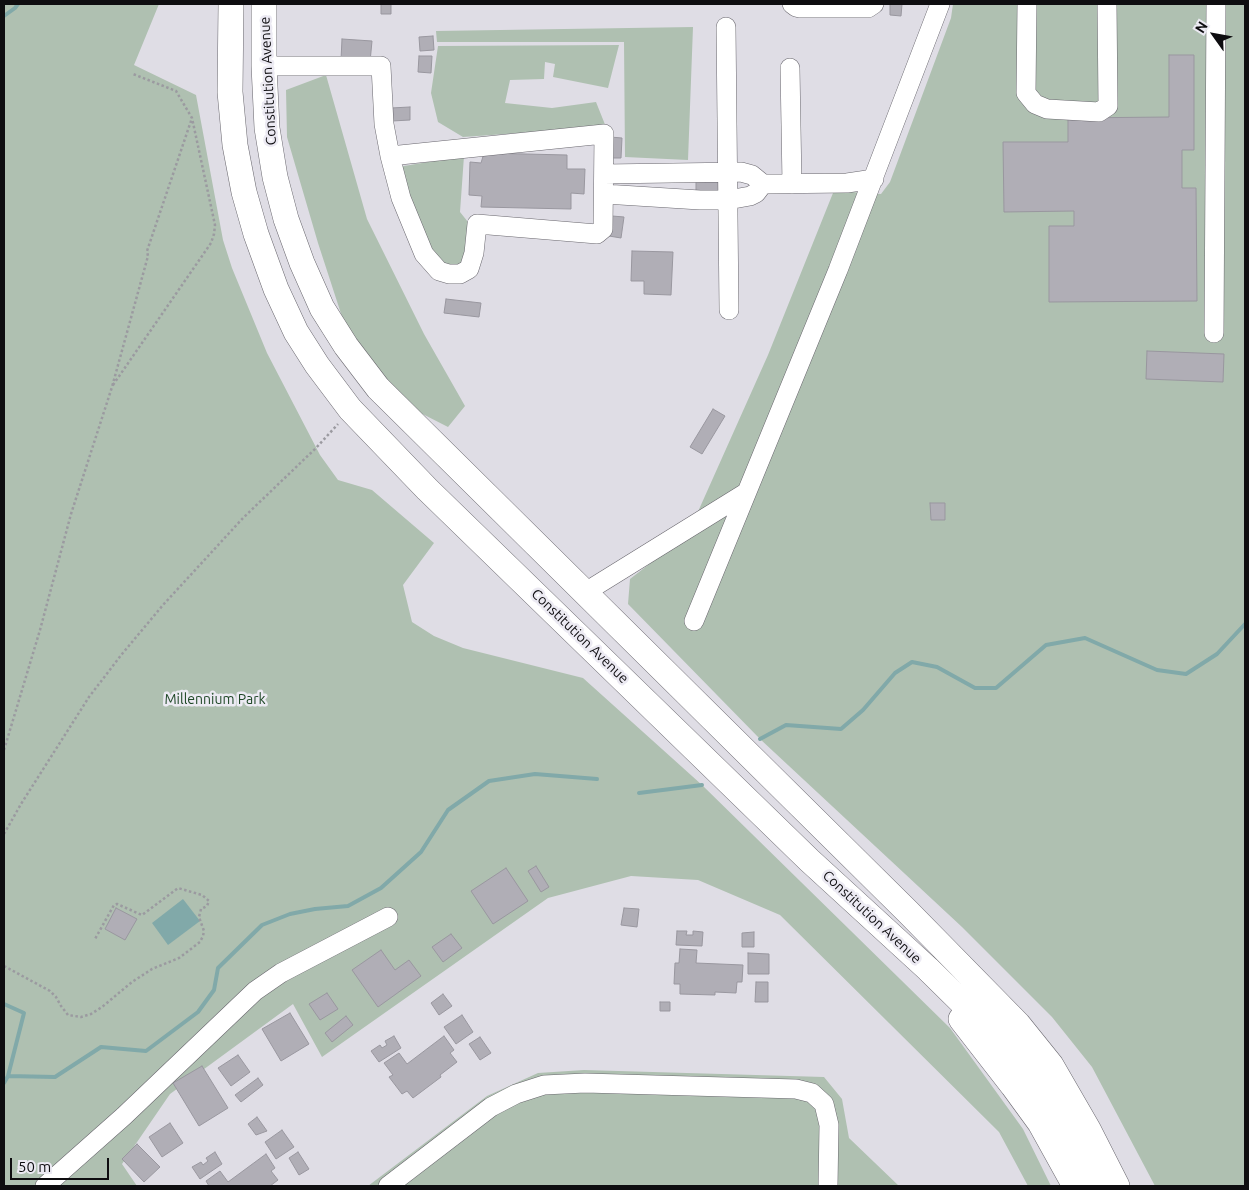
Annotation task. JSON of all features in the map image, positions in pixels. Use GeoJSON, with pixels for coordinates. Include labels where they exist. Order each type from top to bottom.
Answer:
{"type":"FeatureCollection","features":[{"type":"Feature","properties":{"kind":"main road","name":"Constitution Avenue"},"geometry":{"type":"LineString","coordinates":[[231,4],[230,92],[235,146],[244,192],[256,234],[276,289],[296,332],[317,365],[350,409],[427,489],[591,646],[809,860],[928,969],[994,1034],[1042,1093],[1061,1122],[1093,1186]]}},
{"type":"Feature","properties":{"kind":"main road","name":"Constitution Avenue"},"geometry":{"type":"LineString","coordinates":[[264,4],[267,128],[275,176],[286,219],[302,263],[322,308],[346,346],[378,388],[1018,1024],[1051,1065],[1088,1129],[1117,1186]]}},
{"type":"Feature","properties":{"kind":"main road"},"geometry":{"type":"LineString","coordinates":[[928,969],[954,1011],[1040,1123],[1075,1186]]}},
{"type":"Feature","properties":{"kind":"main road"},"geometry":{"type":"LineString","coordinates":[[1051,1065],[1081,1096],[1110,1132],[1134,1186]]}},
{"type":"Feature","properties":{"kind":"street"},"geometry":{"type":"LineString","coordinates":[[792,4],[800,8],[868,8],[874,4]]}},
{"type":"Feature","properties":{"kind":"street"},"geometry":{"type":"LineString","coordinates":[[694,621],[838,270],[940,4]]}},
{"type":"Feature","properties":{"kind":"street"},"geometry":{"type":"LineString","coordinates":[[1027,4],[1026,93],[1035,104],[1047,109],[1099,112],[1108,106],[1107,4]]}},
{"type":"Feature","properties":{"kind":"street"},"geometry":{"type":"LineString","coordinates":[[1214,333],[1216,4]]}},
{"type":"Feature","properties":{"kind":"street"},"geometry":{"type":"LineString","coordinates":[[726,27],[729,310]]}},
{"type":"Feature","properties":{"kind":"street"},"geometry":{"type":"LineString","coordinates":[[264,66],[381,66],[384,124],[390,156],[400,198],[424,254],[439,271],[449,274],[460,274],[469,269],[474,253],[477,224],[597,234],[603,228],[604,134],[390,156]]}},
{"type":"Feature","properties":{"kind":"street"},"geometry":{"type":"LineString","coordinates":[[790,68],[792,184]]}},
{"type":"Feature","properties":{"kind":"street"},"geometry":{"type":"LineString","coordinates":[[604,174],[728,171],[752,175],[764,184],[847,183],[874,179]]}},
{"type":"Feature","properties":{"kind":"street"},"geometry":{"type":"LineString","coordinates":[[604,194],[728,200],[750,196],[764,184]]}},
{"type":"Feature","properties":{"kind":"street"},"geometry":{"type":"LineString","coordinates":[[584,593],[747,492]]}},
{"type":"Feature","properties":{"kind":"street"},"geometry":{"type":"LineString","coordinates":[[45,1186],[124,1116],[255,991],[281,973],[388,917]]}},
{"type":"Feature","properties":{"kind":"street"},"geometry":{"type":"LineString","coordinates":[[388,1186],[491,1107],[516,1094],[544,1085],[585,1083],[796,1089],[812,1093],[824,1104],[829,1125],[828,1186]]}},
{"type":"Feature","properties":{"kind":"path"},"geometry":{"type":"LineString","coordinates":[[112,387],[211,243],[215,225],[192,118],[176,91],[133,74]]}},
{"type":"Feature","properties":{"kind":"path"},"geometry":{"type":"LineString","coordinates":[[4,750],[40,630],[71,514],[112,387],[148,256],[147,251],[192,118]]}},
{"type":"Feature","properties":{"kind":"path"},"geometry":{"type":"LineString","coordinates":[[4,834],[89,697],[122,654],[163,605],[243,518],[316,448],[350,409]]}},
{"type":"Feature","properties":{"kind":"path"},"geometry":{"type":"LineString","coordinates":[[4,966],[50,991],[68,1015],[81,1017],[91,1014],[132,982],[152,969],[179,958],[200,942],[204,930],[199,916],[201,909],[209,901],[202,895],[178,888],[142,914],[117,904],[114,905],[95,939]]}},
{"type":"Feature","properties":{"kind":"green space","name":"Millennium Park"},"geometry":{"type":"Polygon","coordinates":[[[4,4],[159,4],[134,65],[196,95],[223,240],[232,268],[267,353],[320,455],[338,480],[372,490],[434,543],[403,585],[412,622],[434,636],[463,648],[583,678],[702,785],[950,1028],[1023,1129],[1051,1186],[1028,1186],[999,1132],[780,915],[698,880],[631,876],[548,898],[322,1057],[293,1004],[170,1094],[122,1164],[137,1186],[4,1186],[4,4]]]}},
{"type":"Feature","properties":{"kind":"green space"},"geometry":{"type":"Polygon","coordinates":[[[953,4],[1245,4],[1245,1186],[1155,1186],[1092,1067],[1052,1017],[962,927],[760,739],[628,604],[630,579],[688,534],[768,355],[833,193],[881,194],[890,182],[951,18],[953,4]]]}},
{"type":"Feature","properties":{"kind":"green space"},"geometry":{"type":"Polygon","coordinates":[[[693,27],[688,160],[625,157],[624,42],[437,42],[436,31],[693,27]]]}},
{"type":"Feature","properties":{"kind":"green space"},"geometry":{"type":"Polygon","coordinates":[[[619,45],[608,88],[553,77],[555,64],[545,62],[544,79],[510,80],[505,103],[552,108],[596,102],[606,127],[463,137],[438,122],[431,93],[438,46],[619,45]]]}},
{"type":"Feature","properties":{"kind":"green space"},"geometry":{"type":"Polygon","coordinates":[[[326,75],[367,219],[424,334],[465,406],[448,427],[403,404],[346,329],[318,243],[287,137],[286,90],[326,75]]]}},
{"type":"Feature","properties":{"kind":"green space"},"geometry":{"type":"Polygon","coordinates":[[[464,156],[460,212],[468,222],[464,265],[442,264],[425,245],[398,167],[464,156]]]}},
{"type":"Feature","properties":{"kind":"green space"},"geometry":{"type":"Polygon","coordinates":[[[584,1070],[824,1077],[842,1099],[849,1138],[899,1186],[368,1186],[487,1096],[538,1073],[584,1070]]]}},
{"type":"Feature","properties":{"kind":"shaded area"},"geometry":{"type":"Polygon","coordinates":[[[183,899],[200,921],[168,945],[152,923],[183,899]]]}},
{"type":"Feature","properties":{"kind":"building"},"geometry":{"type":"Polygon","coordinates":[[[381,4],[391,4],[391,14],[381,14],[381,4]]]}},
{"type":"Feature","properties":{"kind":"building"},"geometry":{"type":"Polygon","coordinates":[[[890,4],[902,4],[901,16],[890,15],[890,4]]]}},
{"type":"Feature","properties":{"kind":"building"},"geometry":{"type":"Polygon","coordinates":[[[433,36],[434,50],[420,51],[419,37],[433,36]]]}},
{"type":"Feature","properties":{"kind":"building"},"geometry":{"type":"Polygon","coordinates":[[[342,39],[372,41],[370,62],[341,60],[342,39]]]}},
{"type":"Feature","properties":{"kind":"building"},"geometry":{"type":"Polygon","coordinates":[[[1169,55],[1194,55],[1194,150],[1182,150],[1182,188],[1196,188],[1197,301],[1049,302],[1049,226],[1074,226],[1074,211],[1004,212],[1003,142],[1068,142],[1068,118],[1169,117],[1169,55]]]}},
{"type":"Feature","properties":{"kind":"building"},"geometry":{"type":"Polygon","coordinates":[[[419,56],[432,56],[431,73],[418,72],[419,56]]]}},
{"type":"Feature","properties":{"kind":"building"},"geometry":{"type":"Polygon","coordinates":[[[410,107],[410,120],[392,121],[391,108],[410,107]]]}},
{"type":"Feature","properties":{"kind":"building"},"geometry":{"type":"Polygon","coordinates":[[[610,137],[622,138],[621,158],[609,158],[610,137]]]}},
{"type":"Feature","properties":{"kind":"building"},"geometry":{"type":"Polygon","coordinates":[[[484,153],[567,155],[567,169],[585,169],[584,194],[571,193],[571,209],[481,207],[482,196],[469,195],[470,162],[481,163],[484,153]]]}},
{"type":"Feature","properties":{"kind":"building"},"geometry":{"type":"Polygon","coordinates":[[[696,164],[719,164],[719,206],[696,205],[696,164]]]}},
{"type":"Feature","properties":{"kind":"building"},"geometry":{"type":"Polygon","coordinates":[[[612,216],[624,217],[621,238],[609,236],[612,216]]]}},
{"type":"Feature","properties":{"kind":"building"},"geometry":{"type":"Polygon","coordinates":[[[632,251],[673,252],[671,295],[644,294],[644,281],[631,281],[632,251]]]}},
{"type":"Feature","properties":{"kind":"building"},"geometry":{"type":"Polygon","coordinates":[[[446,299],[481,303],[479,317],[444,313],[446,299]]]}},
{"type":"Feature","properties":{"kind":"building"},"geometry":{"type":"Polygon","coordinates":[[[1147,351],[1224,354],[1223,382],[1146,379],[1147,351]]]}},
{"type":"Feature","properties":{"kind":"building"},"geometry":{"type":"Polygon","coordinates":[[[713,409],[725,416],[702,454],[690,447],[713,409]]]}},
{"type":"Feature","properties":{"kind":"building"},"geometry":{"type":"Polygon","coordinates":[[[930,503],[945,503],[945,520],[931,520],[930,503]]]}},
{"type":"Feature","properties":{"kind":"building"},"geometry":{"type":"Polygon","coordinates":[[[536,866],[549,887],[541,892],[528,871],[536,866]]]}},
{"type":"Feature","properties":{"kind":"building"},"geometry":{"type":"Polygon","coordinates":[[[506,868],[528,901],[493,924],[471,891],[506,868]]]}},
{"type":"Feature","properties":{"kind":"building"},"geometry":{"type":"Polygon","coordinates":[[[116,908],[137,919],[125,940],[105,929],[116,908]]]}},
{"type":"Feature","properties":{"kind":"building"},"geometry":{"type":"Polygon","coordinates":[[[624,908],[639,909],[637,927],[621,925],[624,908]]]}},
{"type":"Feature","properties":{"kind":"building"},"geometry":{"type":"Polygon","coordinates":[[[677,931],[687,931],[686,935],[693,935],[693,931],[703,932],[702,946],[676,945],[677,931]]]}},
{"type":"Feature","properties":{"kind":"building"},"geometry":{"type":"Polygon","coordinates":[[[754,932],[754,947],[742,947],[742,933],[754,932]]]}},
{"type":"Feature","properties":{"kind":"building"},"geometry":{"type":"Polygon","coordinates":[[[451,934],[462,948],[443,962],[432,947],[451,934]]]}},
{"type":"Feature","properties":{"kind":"building"},"geometry":{"type":"Polygon","coordinates":[[[680,949],[697,950],[696,963],[743,965],[742,982],[737,982],[736,993],[715,992],[715,995],[680,994],[680,984],[674,984],[675,963],[679,963],[680,949]]]}},
{"type":"Feature","properties":{"kind":"building"},"geometry":{"type":"Polygon","coordinates":[[[381,950],[395,970],[409,960],[421,976],[378,1007],[352,970],[381,950]]]}},
{"type":"Feature","properties":{"kind":"building"},"geometry":{"type":"Polygon","coordinates":[[[748,953],[769,954],[769,974],[748,974],[748,953]]]}},
{"type":"Feature","properties":{"kind":"building"},"geometry":{"type":"Polygon","coordinates":[[[756,982],[768,982],[768,1002],[755,1002],[756,982]]]}},
{"type":"Feature","properties":{"kind":"building"},"geometry":{"type":"Polygon","coordinates":[[[327,993],[338,1009],[320,1020],[309,1004],[327,993]]]}},
{"type":"Feature","properties":{"kind":"building"},"geometry":{"type":"Polygon","coordinates":[[[443,994],[452,1006],[439,1015],[431,1003],[443,994]]]}},
{"type":"Feature","properties":{"kind":"building"},"geometry":{"type":"Polygon","coordinates":[[[660,1002],[670,1002],[670,1011],[660,1011],[660,1002]]]}},
{"type":"Feature","properties":{"kind":"building"},"geometry":{"type":"Polygon","coordinates":[[[290,1013],[309,1044],[281,1061],[262,1029],[290,1013]]]}},
{"type":"Feature","properties":{"kind":"building"},"geometry":{"type":"Polygon","coordinates":[[[462,1015],[473,1032],[456,1044],[444,1027],[462,1015]]]}},
{"type":"Feature","properties":{"kind":"building"},"geometry":{"type":"Polygon","coordinates":[[[346,1016],[353,1025],[332,1042],[325,1033],[346,1016]]]}},
{"type":"Feature","properties":{"kind":"building"},"geometry":{"type":"Polygon","coordinates":[[[394,1036],[401,1048],[379,1062],[371,1051],[380,1045],[382,1048],[387,1045],[385,1041],[394,1036]]]}},
{"type":"Feature","properties":{"kind":"building"},"geometry":{"type":"Polygon","coordinates":[[[444,1036],[454,1050],[450,1053],[457,1062],[413,1098],[407,1091],[402,1094],[389,1077],[393,1075],[384,1063],[399,1053],[407,1064],[444,1036]]]}},
{"type":"Feature","properties":{"kind":"building"},"geometry":{"type":"Polygon","coordinates":[[[480,1037],[491,1053],[480,1060],[469,1044],[480,1037]]]}},
{"type":"Feature","properties":{"kind":"building"},"geometry":{"type":"Polygon","coordinates":[[[238,1055],[250,1072],[231,1086],[218,1068],[238,1055]]]}},
{"type":"Feature","properties":{"kind":"building"},"geometry":{"type":"Polygon","coordinates":[[[202,1066],[228,1108],[199,1126],[173,1083],[202,1066]]]}},
{"type":"Feature","properties":{"kind":"building"},"geometry":{"type":"Polygon","coordinates":[[[258,1078],[263,1085],[241,1102],[235,1095],[258,1078]]]}},
{"type":"Feature","properties":{"kind":"building"},"geometry":{"type":"Polygon","coordinates":[[[257,1117],[267,1131],[256,1135],[248,1124],[257,1117]]]}},
{"type":"Feature","properties":{"kind":"building"},"geometry":{"type":"Polygon","coordinates":[[[170,1123],[183,1143],[162,1157],[149,1137],[170,1123]]]}},
{"type":"Feature","properties":{"kind":"building"},"geometry":{"type":"Polygon","coordinates":[[[282,1130],[294,1147],[276,1159],[265,1142],[282,1130]]]}},
{"type":"Feature","properties":{"kind":"building"},"geometry":{"type":"Polygon","coordinates":[[[137,1144],[160,1167],[144,1182],[122,1159],[137,1144]]]}},
{"type":"Feature","properties":{"kind":"building"},"geometry":{"type":"Polygon","coordinates":[[[215,1152],[222,1164],[200,1179],[192,1167],[201,1162],[203,1165],[208,1161],[206,1158],[215,1152]]]}},
{"type":"Feature","properties":{"kind":"building"},"geometry":{"type":"Polygon","coordinates":[[[298,1152],[309,1169],[299,1175],[289,1158],[298,1152]]]}},
{"type":"Feature","properties":{"kind":"building"},"geometry":{"type":"Polygon","coordinates":[[[266,1154],[275,1168],[271,1171],[278,1180],[270,1186],[209,1186],[206,1181],[220,1171],[228,1182],[266,1154]]]}},
{"type":"Feature","properties":{"kind":"waterway"},"geometry":{"type":"LineString","coordinates":[[4,16],[18,4]]}},
{"type":"Feature","properties":{"kind":"waterway"},"geometry":{"type":"LineString","coordinates":[[760,739],[786,725],[841,729],[863,710],[895,673],[912,662],[937,667],[975,688],[996,688],[1046,645],[1085,638],[1157,670],[1186,674],[1217,654],[1245,624]]}},
{"type":"Feature","properties":{"kind":"waterway"},"geometry":{"type":"LineString","coordinates":[[8,1076],[55,1077],[101,1047],[146,1051],[198,1012],[214,990],[218,968],[262,925],[290,914],[315,909],[348,906],[381,888],[421,852],[448,810],[489,781],[535,774],[597,779]]}},
{"type":"Feature","properties":{"kind":"waterway"},"geometry":{"type":"LineString","coordinates":[[639,793],[702,785]]}},
{"type":"Feature","properties":{"kind":"waterway"},"geometry":{"type":"LineString","coordinates":[[4,1004],[24,1013],[8,1076],[4,1083]]}}]}
